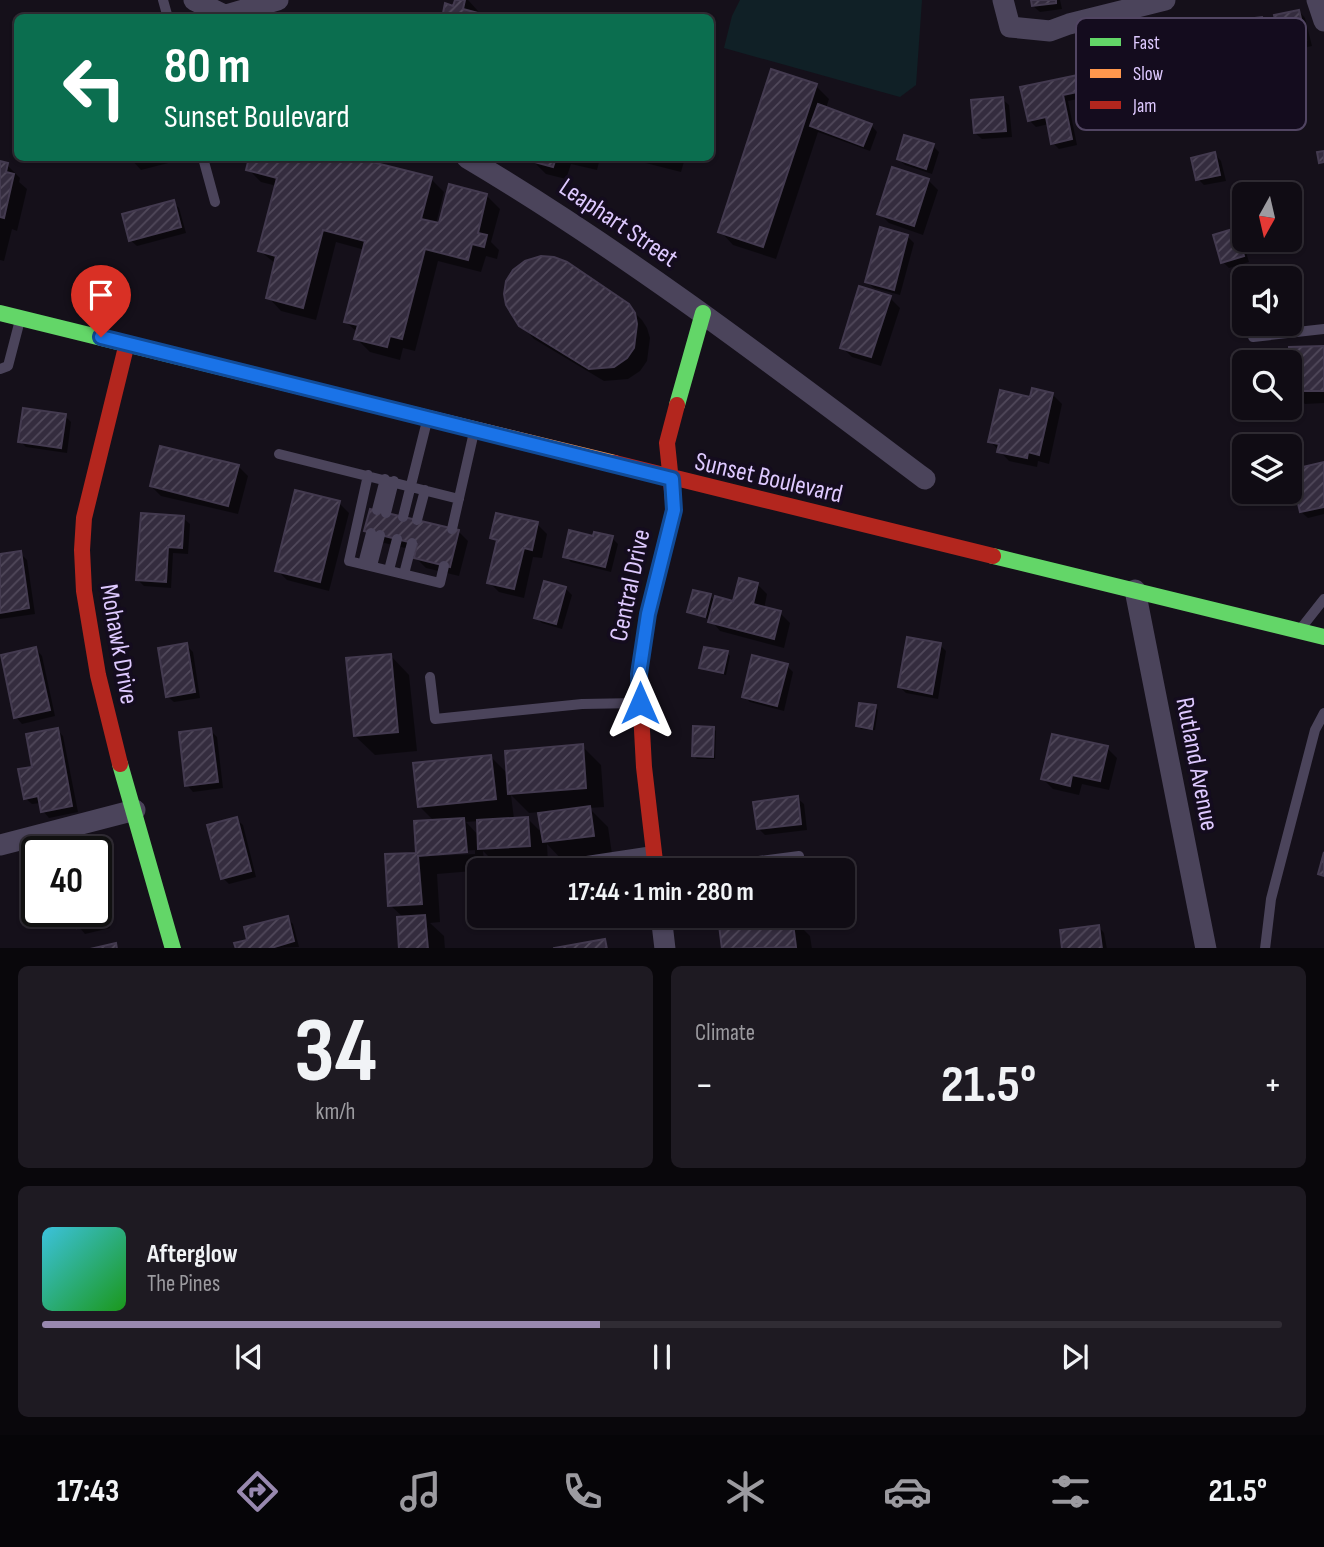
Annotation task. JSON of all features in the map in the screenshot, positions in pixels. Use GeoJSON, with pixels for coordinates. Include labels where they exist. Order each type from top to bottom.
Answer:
{"type":"FeatureCollection","features":[{"type":"Feature","properties":{"kind":"main road","name":"Sunset Boulevard"},"geometry":{"type":"LineString","coordinates":[[0,313],[1324,637]]}},
{"type":"Feature","properties":{"kind":"main road"},"geometry":{"type":"LineString","coordinates":[[672,479],[667,443],[703,313]]}},
{"type":"Feature","properties":{"kind":"main road","name":"Mohawk Drive"},"geometry":{"type":"LineString","coordinates":[[127,343],[84,518],[82,551],[85,591],[98,675],[112,735],[173,948]]}},
{"type":"Feature","properties":{"kind":"main road","name":"Central Drive"},"geometry":{"type":"LineString","coordinates":[[655,858],[644,767],[639,674],[648,614],[674,510],[672,479]]}},
{"type":"Feature","properties":{"kind":"street"},"geometry":{"type":"LineString","coordinates":[[194,0],[224,14]]}},
{"type":"Feature","properties":{"kind":"street"},"geometry":{"type":"LineString","coordinates":[[234,14],[278,0]]}},
{"type":"Feature","properties":{"kind":"street"},"geometry":{"type":"LineString","coordinates":[[1003,0],[1010,27],[1050,31],[1076,22]]}},
{"type":"Feature","properties":{"kind":"street"},"geometry":{"type":"LineString","coordinates":[[1093,18],[1166,0]]}},
{"type":"Feature","properties":{"kind":"street"},"geometry":{"type":"LineString","coordinates":[[1317,0],[1324,21]]}},
{"type":"Feature","properties":{"kind":"street","name":"Leaphart Street"},"geometry":{"type":"LineString","coordinates":[[472,161],[518,188],[703,313],[925,478]]}},
{"type":"Feature","properties":{"kind":"street","name":"Rutland Avenue"},"geometry":{"type":"LineString","coordinates":[[1135,590],[1206,948]]}},
{"type":"Feature","properties":{"kind":"street"},"geometry":{"type":"LineString","coordinates":[[0,845],[135,810]]}},
{"type":"Feature","properties":{"kind":"street"},"geometry":{"type":"LineString","coordinates":[[663,928],[665,948]]}},
{"type":"Feature","properties":{"kind":"lane"},"geometry":{"type":"LineString","coordinates":[[204,161],[215,202]]}},
{"type":"Feature","properties":{"kind":"lane"},"geometry":{"type":"LineString","coordinates":[[0,369],[8,366],[21,318]]}},
{"type":"Feature","properties":{"kind":"lane"},"geometry":{"type":"LineString","coordinates":[[1253,337],[1324,329]]}},
{"type":"Feature","properties":{"kind":"lane"},"geometry":{"type":"LineString","coordinates":[[403,517],[428,418]]}},
{"type":"Feature","properties":{"kind":"lane"},"geometry":{"type":"LineString","coordinates":[[453,529],[474,429]]}},
{"type":"Feature","properties":{"kind":"lane"},"geometry":{"type":"LineString","coordinates":[[279,454],[459,499]]}},
{"type":"Feature","properties":{"kind":"lane"},"geometry":{"type":"LineString","coordinates":[[368,475],[349,561],[440,583],[444,566]]}},
{"type":"Feature","properties":{"kind":"lane"},"geometry":{"type":"LineString","coordinates":[[381,512],[390,480]]}},
{"type":"Feature","properties":{"kind":"lane"},"geometry":{"type":"LineString","coordinates":[[417,520],[425,490]]}},
{"type":"Feature","properties":{"kind":"lane"},"geometry":{"type":"LineString","coordinates":[[368,565],[376,534]]}},
{"type":"Feature","properties":{"kind":"lane"},"geometry":{"type":"LineString","coordinates":[[389,570],[397,539]]}},
{"type":"Feature","properties":{"kind":"lane"},"geometry":{"type":"LineString","coordinates":[[404,574],[412,543]]}},
{"type":"Feature","properties":{"kind":"lane"},"geometry":{"type":"LineString","coordinates":[[1299,631],[1324,599]]}},
{"type":"Feature","properties":{"kind":"lane"},"geometry":{"type":"LineString","coordinates":[[430,677],[435,719],[582,704],[640,703]]}},
{"type":"Feature","properties":{"kind":"lane"},"geometry":{"type":"LineString","coordinates":[[1265,948],[1271,899],[1315,730],[1324,713]]}},
{"type":"Feature","properties":{"kind":"lane"},"geometry":{"type":"LineString","coordinates":[[607,858],[654,851]]}},
{"type":"Feature","properties":{"kind":"lane"},"geometry":{"type":"LineString","coordinates":[[783,858],[799,856]]}},
{"type":"Feature","properties":{"kind":"shaded area"},"geometry":{"type":"Polygon","coordinates":[[[740,0],[922,0],[916,85],[900,97],[724,48],[732,16],[740,0]]]}},
{"type":"Feature","properties":{"kind":"building"},"geometry":{"type":"Polygon","coordinates":[[[455,0],[465,0],[463,9],[482,14],[443,14],[445,3],[453,6],[455,0]]]}},
{"type":"Feature","properties":{"kind":"building"},"geometry":{"type":"Polygon","coordinates":[[[1031,0],[1056,0],[1056,3],[1032,6],[1031,0]]]}},
{"type":"Feature","properties":{"kind":"building"},"geometry":{"type":"Polygon","coordinates":[[[1299,10],[1301,18],[1275,18],[1274,15],[1299,10]]]}},
{"type":"Feature","properties":{"kind":"building"},"geometry":{"type":"Polygon","coordinates":[[[771,69],[817,84],[763,247],[718,232],[771,69]]]}},
{"type":"Feature","properties":{"kind":"building"},"geometry":{"type":"Polygon","coordinates":[[[1076,75],[1076,92],[1063,95],[1072,139],[1051,144],[1046,117],[1028,121],[1020,87],[1076,75]]]}},
{"type":"Feature","properties":{"kind":"building"},"geometry":{"type":"Polygon","coordinates":[[[1003,97],[1006,131],[974,133],[971,100],[1003,97]]]}},
{"type":"Feature","properties":{"kind":"building"},"geometry":{"type":"Polygon","coordinates":[[[818,104],[872,124],[863,146],[810,126],[818,104]]]}},
{"type":"Feature","properties":{"kind":"building"},"geometry":{"type":"Polygon","coordinates":[[[904,135],[934,144],[926,169],[897,159],[904,135]]]}},
{"type":"Feature","properties":{"kind":"building"},"geometry":{"type":"Polygon","coordinates":[[[1324,151],[1324,162],[1319,163],[1317,152],[1324,151]]]}},
{"type":"Feature","properties":{"kind":"building"},"geometry":{"type":"Polygon","coordinates":[[[1215,152],[1220,175],[1196,180],[1191,158],[1215,152]]]}},
{"type":"Feature","properties":{"kind":"building"},"geometry":{"type":"Polygon","coordinates":[[[0,161],[8,163],[6,172],[14,174],[4,218],[0,217],[0,161]]]}},
{"type":"Feature","properties":{"kind":"building"},"geometry":{"type":"Polygon","coordinates":[[[248,161],[368,161],[432,177],[421,219],[439,223],[449,184],[487,194],[478,233],[487,235],[484,247],[472,244],[468,260],[425,249],[402,339],[390,336],[387,347],[354,339],[358,325],[344,322],[365,241],[323,230],[303,308],[266,298],[276,256],[258,251],[277,178],[246,170],[248,161]]]}},
{"type":"Feature","properties":{"kind":"building"},"geometry":{"type":"Polygon","coordinates":[[[531,161],[555,161],[553,167],[531,161]]]}},
{"type":"Feature","properties":{"kind":"building"},"geometry":{"type":"Polygon","coordinates":[[[892,167],[929,179],[914,226],[877,214],[892,167]]]}},
{"type":"Feature","properties":{"kind":"building"},"geometry":{"type":"Polygon","coordinates":[[[174,200],[181,227],[129,241],[122,214],[174,200]]]}},
{"type":"Feature","properties":{"kind":"building"},"geometry":{"type":"Polygon","coordinates":[[[880,227],[908,235],[894,290],[865,282],[880,227]]]}},
{"type":"Feature","properties":{"kind":"building"},"geometry":{"type":"Polygon","coordinates":[[[1232,229],[1232,252],[1243,252],[1244,256],[1221,263],[1213,235],[1232,229]]]}},
{"type":"Feature","properties":{"kind":"building"},"geometry":{"type":"Polygon","coordinates":[[[541,256],[567,262],[629,304],[635,313],[637,324],[634,348],[627,358],[614,367],[589,369],[519,326],[506,305],[506,281],[513,270],[525,261],[541,256]]]}},
{"type":"Feature","properties":{"kind":"building"},"geometry":{"type":"Polygon","coordinates":[[[859,286],[891,296],[871,357],[840,348],[859,286]]]}},
{"type":"Feature","properties":{"kind":"building"},"geometry":{"type":"Polygon","coordinates":[[[1324,346],[1324,391],[1302,391],[1302,350],[1289,350],[1289,347],[1324,346]]]}},
{"type":"Feature","properties":{"kind":"building"},"geometry":{"type":"Polygon","coordinates":[[[1032,388],[1053,393],[1039,455],[1028,452],[1027,458],[997,452],[999,444],[988,442],[1000,390],[1030,397],[1032,388]]]}},
{"type":"Feature","properties":{"kind":"building"},"geometry":{"type":"Polygon","coordinates":[[[23,408],[66,414],[61,448],[18,442],[23,408]]]}},
{"type":"Feature","properties":{"kind":"building"},"geometry":{"type":"Polygon","coordinates":[[[160,446],[239,465],[228,506],[150,486],[160,446]]]}},
{"type":"Feature","properties":{"kind":"building"},"geometry":{"type":"Polygon","coordinates":[[[1324,462],[1324,507],[1300,512],[1298,504],[1302,504],[1302,467],[1324,462]]]}},
{"type":"Feature","properties":{"kind":"building"},"geometry":{"type":"Polygon","coordinates":[[[295,490],[340,501],[320,582],[275,571],[295,490]]]}},
{"type":"Feature","properties":{"kind":"building"},"geometry":{"type":"Polygon","coordinates":[[[370,509],[459,530],[450,567],[414,558],[417,544],[364,531],[370,509]]]}},
{"type":"Feature","properties":{"kind":"building"},"geometry":{"type":"Polygon","coordinates":[[[141,513],[184,516],[182,548],[168,547],[166,582],[136,580],[141,513]]]}},
{"type":"Feature","properties":{"kind":"building"},"geometry":{"type":"Polygon","coordinates":[[[496,513],[538,522],[532,550],[524,548],[514,589],[487,583],[497,540],[490,538],[496,513]]]}},
{"type":"Feature","properties":{"kind":"building"},"geometry":{"type":"Polygon","coordinates":[[[569,530],[593,536],[594,532],[613,536],[605,567],[563,557],[569,530]]]}},
{"type":"Feature","properties":{"kind":"building"},"geometry":{"type":"Polygon","coordinates":[[[21,551],[29,608],[0,613],[0,554],[21,551]]]}},
{"type":"Feature","properties":{"kind":"building"},"geometry":{"type":"Polygon","coordinates":[[[739,578],[758,583],[753,604],[781,611],[774,639],[708,622],[715,596],[733,601],[739,578]]]}},
{"type":"Feature","properties":{"kind":"building"},"geometry":{"type":"Polygon","coordinates":[[[544,581],[566,587],[556,624],[534,618],[544,581]]]}},
{"type":"Feature","properties":{"kind":"building"},"geometry":{"type":"Polygon","coordinates":[[[693,590],[711,594],[705,617],[687,612],[693,590]]]}},
{"type":"Feature","properties":{"kind":"building"},"geometry":{"type":"Polygon","coordinates":[[[907,637],[941,643],[932,694],[898,687],[907,637]]]}},
{"type":"Feature","properties":{"kind":"building"},"geometry":{"type":"Polygon","coordinates":[[[187,643],[195,692],[166,697],[158,648],[187,643]]]}},
{"type":"Feature","properties":{"kind":"building"},"geometry":{"type":"Polygon","coordinates":[[[36,647],[50,710],[14,718],[1,655],[36,647]]]}},
{"type":"Feature","properties":{"kind":"building"},"geometry":{"type":"Polygon","coordinates":[[[704,647],[728,651],[723,673],[699,668],[704,647]]]}},
{"type":"Feature","properties":{"kind":"building"},"geometry":{"type":"Polygon","coordinates":[[[391,654],[398,732],[354,736],[346,658],[391,654]]]}},
{"type":"Feature","properties":{"kind":"building"},"geometry":{"type":"Polygon","coordinates":[[[752,655],[788,664],[777,706],[742,697],[752,655]]]}},
{"type":"Feature","properties":{"kind":"building"},"geometry":{"type":"Polygon","coordinates":[[[859,703],[876,705],[872,729],[856,726],[859,703]]]}},
{"type":"Feature","properties":{"kind":"building"},"geometry":{"type":"Polygon","coordinates":[[[693,726],[714,727],[713,757],[692,756],[693,726]]]}},
{"type":"Feature","properties":{"kind":"building"},"geometry":{"type":"Polygon","coordinates":[[[58,728],[72,806],[41,812],[38,796],[24,799],[18,769],[32,767],[26,734],[58,728]]]}},
{"type":"Feature","properties":{"kind":"building"},"geometry":{"type":"Polygon","coordinates":[[[211,728],[218,782],[185,786],[179,732],[211,728]]]}},
{"type":"Feature","properties":{"kind":"building"},"geometry":{"type":"Polygon","coordinates":[[[1052,734],[1108,746],[1100,781],[1072,775],[1070,786],[1041,779],[1052,734]]]}},
{"type":"Feature","properties":{"kind":"building"},"geometry":{"type":"Polygon","coordinates":[[[583,744],[586,788],[508,794],[505,751],[583,744]]]}},
{"type":"Feature","properties":{"kind":"building"},"geometry":{"type":"Polygon","coordinates":[[[491,755],[496,799],[418,807],[413,763],[491,755]]]}},
{"type":"Feature","properties":{"kind":"building"},"geometry":{"type":"Polygon","coordinates":[[[798,796],[801,824],[757,829],[753,802],[798,796]]]}},
{"type":"Feature","properties":{"kind":"building"},"geometry":{"type":"Polygon","coordinates":[[[590,806],[594,836],[543,842],[538,813],[590,806]]]}},
{"type":"Feature","properties":{"kind":"building"},"geometry":{"type":"Polygon","coordinates":[[[237,817],[251,871],[221,879],[207,825],[237,817]]]}},
{"type":"Feature","properties":{"kind":"building"},"geometry":{"type":"Polygon","coordinates":[[[528,817],[530,846],[478,849],[477,820],[528,817]]]}},
{"type":"Feature","properties":{"kind":"building"},"geometry":{"type":"Polygon","coordinates":[[[464,818],[467,852],[418,856],[422,904],[388,906],[385,854],[416,853],[414,821],[464,818]]]}},
{"type":"Feature","properties":{"kind":"building"},"geometry":{"type":"Polygon","coordinates":[[[1324,852],[1324,876],[1318,874],[1324,852]]]}},
{"type":"Feature","properties":{"kind":"building"},"geometry":{"type":"Polygon","coordinates":[[[425,915],[428,948],[399,948],[397,917],[425,915]]]}},
{"type":"Feature","properties":{"kind":"building"},"geometry":{"type":"Polygon","coordinates":[[[288,916],[294,941],[271,948],[236,948],[234,943],[247,940],[244,927],[288,916]]]}},
{"type":"Feature","properties":{"kind":"building"},"geometry":{"type":"Polygon","coordinates":[[[1099,925],[1102,948],[1062,948],[1060,930],[1099,925]]]}},
{"type":"Feature","properties":{"kind":"building"},"geometry":{"type":"Polygon","coordinates":[[[719,928],[794,928],[796,947],[722,948],[719,928]]]}},
{"type":"Feature","properties":{"kind":"building"},"geometry":{"type":"Polygon","coordinates":[[[605,939],[607,948],[554,948],[605,939]]]}},
{"type":"Feature","properties":{"kind":"building"},"geometry":{"type":"Polygon","coordinates":[[[116,943],[117,948],[94,948],[116,943]]]}},
{"type":"Feature","properties":{"kind":"traffic: fast"},"geometry":{"type":"LineString","coordinates":[[0,313],[354,400]]}},
{"type":"Feature","properties":{"kind":"traffic: fast"},"geometry":{"type":"LineString","coordinates":[[677,405],[703,313]]}},
{"type":"Feature","properties":{"kind":"traffic: fast"},"geometry":{"type":"LineString","coordinates":[[993,556],[1324,637]]}},
{"type":"Feature","properties":{"kind":"traffic: fast"},"geometry":{"type":"LineString","coordinates":[[120,764],[173,948]]}},
{"type":"Feature","properties":{"kind":"traffic: slow"},"geometry":{"type":"LineString","coordinates":[[354,400],[615,463]]}},
{"type":"Feature","properties":{"kind":"traffic: jam"},"geometry":{"type":"LineString","coordinates":[[120,764],[98,675],[84,591],[82,550],[84,518],[127,343]]}},
{"type":"Feature","properties":{"kind":"traffic: jam"},"geometry":{"type":"LineString","coordinates":[[655,858],[644,767],[639,675],[648,614],[674,510],[667,443],[677,405]]}},
{"type":"Feature","properties":{"kind":"traffic: jam"},"geometry":{"type":"LineString","coordinates":[[615,463],[993,556]]}},
{"type":"Feature","properties":{"kind":"route"},"geometry":{"type":"LineString","coordinates":[[101,337],[672,479],[674,510],[648,614],[639,674],[640,703]]}}]}
